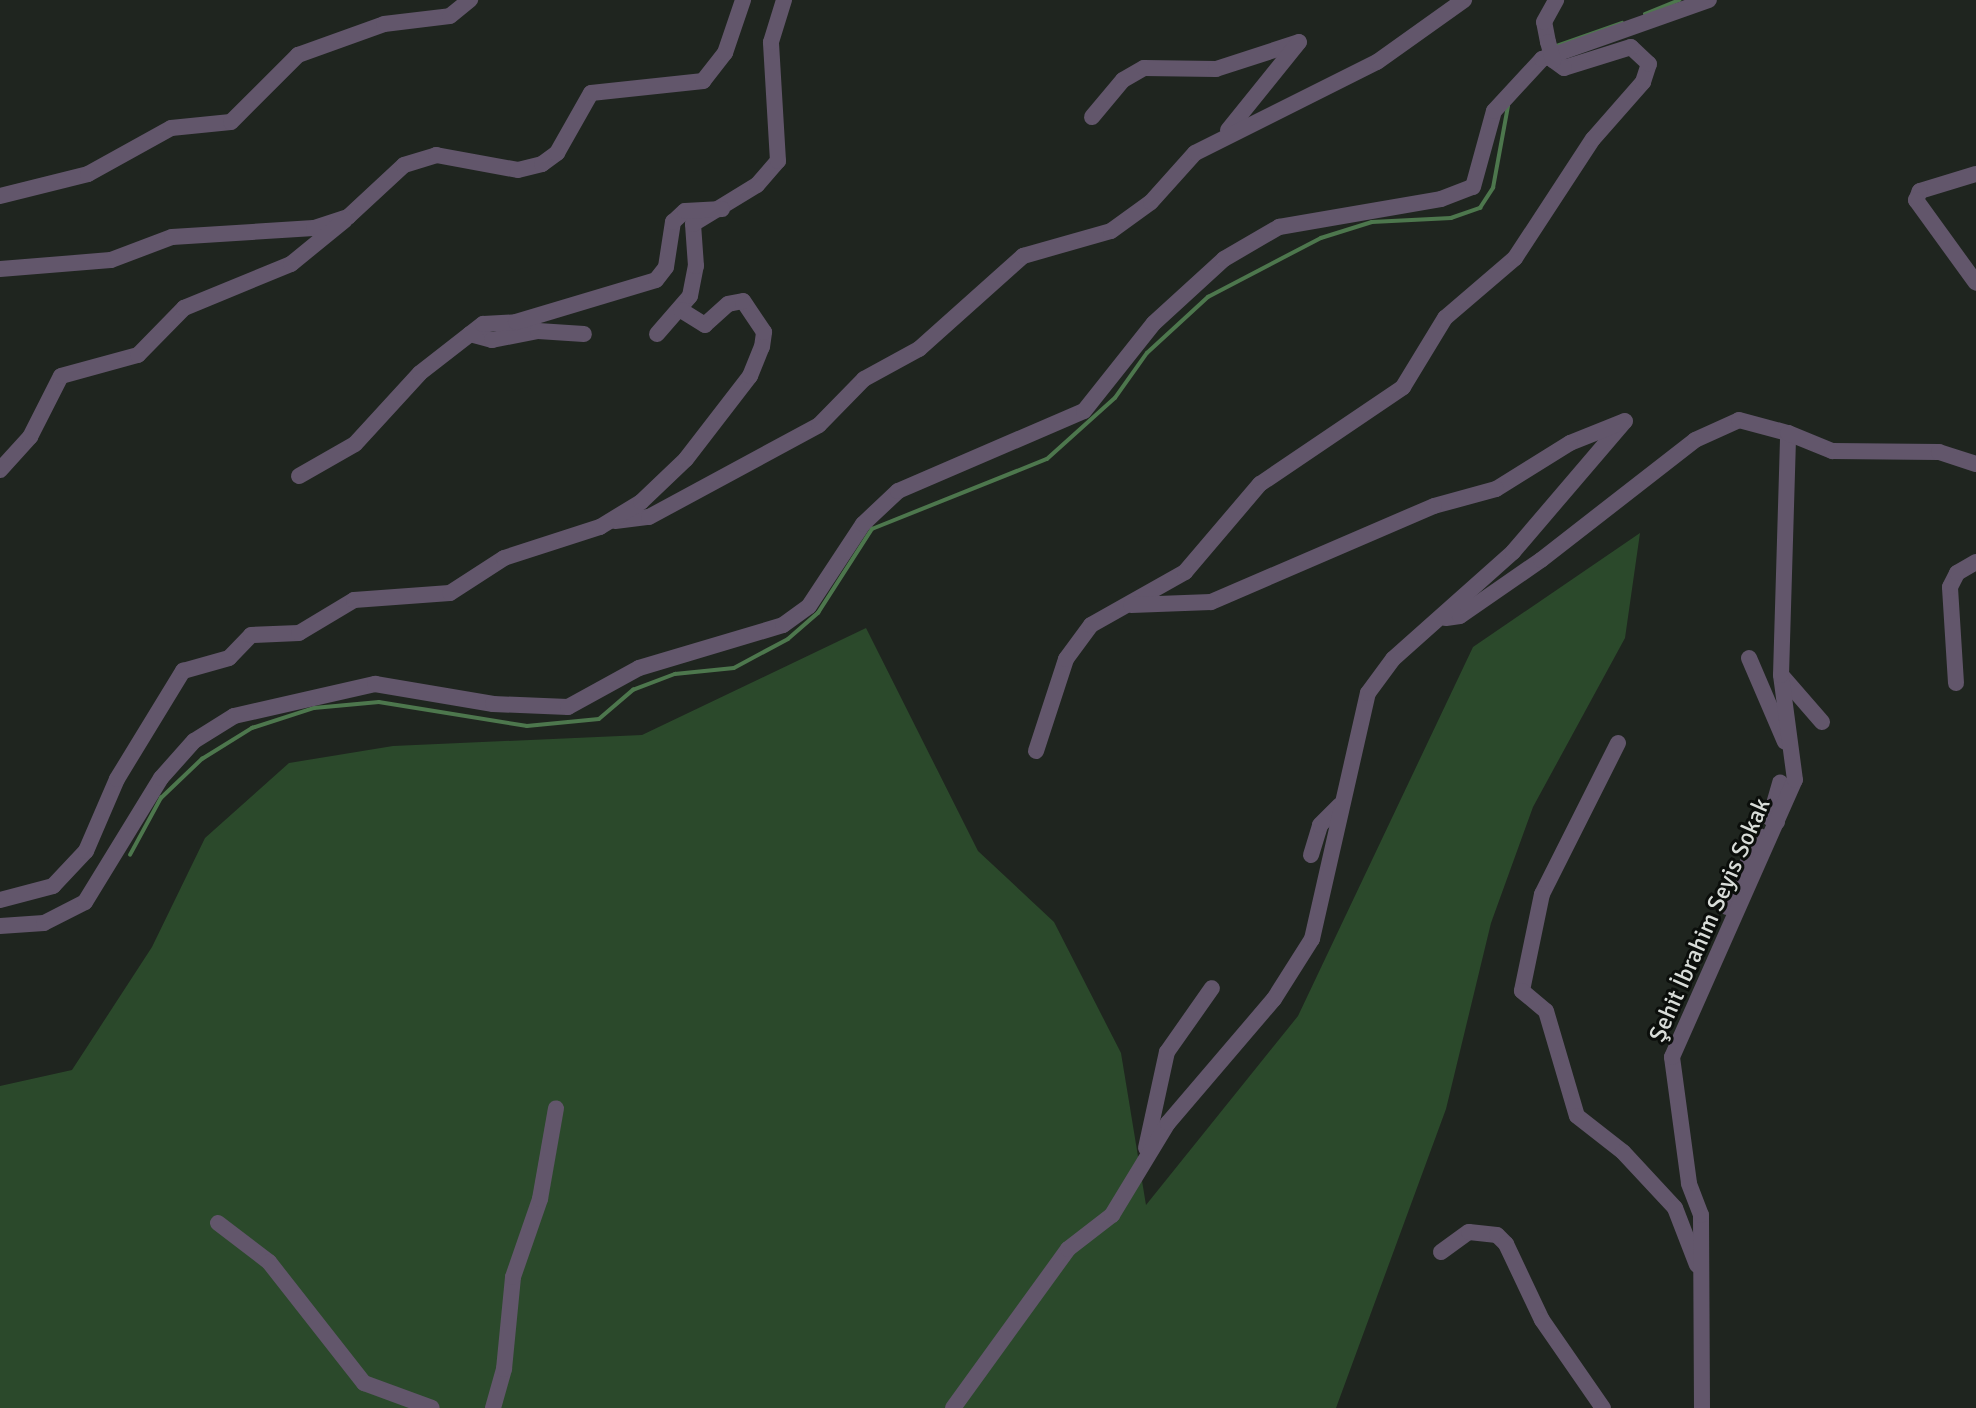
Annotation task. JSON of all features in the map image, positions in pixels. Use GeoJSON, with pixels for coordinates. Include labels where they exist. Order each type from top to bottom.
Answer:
{"type":"FeatureCollection","features":[{"type":"Feature","properties":{"kind":"street"},"geometry":{"type":"LineString","coordinates":[[0,196],[88,174],[171,128],[231,122],[298,55],[384,24],[450,16],[470,0]]}},
{"type":"Feature","properties":{"kind":"street"},"geometry":{"type":"LineString","coordinates":[[0,470],[30,437],[61,376],[138,355],[184,308],[291,264],[348,217],[404,165],[436,155],[518,170],[542,164],[557,153],[581,103],[603,88],[703,81],[725,53],[743,0]]}},
{"type":"Feature","properties":{"kind":"street"},"geometry":{"type":"LineString","coordinates":[[657,334],[681,310],[694,281],[692,224],[722,209],[778,161],[771,42],[784,0]]}},
{"type":"Feature","properties":{"kind":"street"},"geometry":{"type":"LineString","coordinates":[[1215,140],[1377,62],[1464,0]]}},
{"type":"Feature","properties":{"kind":"street"},"geometry":{"type":"LineString","coordinates":[[1036,751],[1066,659],[1091,625],[1131,605],[1185,572],[1260,485],[1403,387],[1445,318],[1515,258],[1593,139],[1643,82],[1649,64],[1632,47],[1564,68],[1553,60],[1544,22],[1556,0]]}},
{"type":"Feature","properties":{"kind":"street"},"geometry":{"type":"LineString","coordinates":[[0,926],[44,923],[85,902],[161,778],[194,741],[234,716],[375,684],[494,704],[568,707],[639,668],[783,625],[809,606],[863,524],[898,491],[1084,411],[1159,317],[1224,259],[1279,227],[1441,199],[1473,187],[1494,111],[1542,59],[1709,0]]}},
{"type":"Feature","properties":{"kind":"street"},"geometry":{"type":"LineString","coordinates":[[0,900],[53,886],[86,851],[117,779],[183,671],[229,658],[251,635],[299,633],[354,600],[450,593],[504,558],[615,521],[649,517],[819,425],[864,379],[919,349],[1023,256],[1111,231],[1244,118],[1299,42],[1216,69],[1143,68],[1123,80],[1092,117]]}},
{"type":"Feature","properties":{"kind":"street"},"geometry":{"type":"LineString","coordinates":[[1976,174],[1920,191],[1916,200],[1976,283]]}},
{"type":"Feature","properties":{"kind":"street"},"geometry":{"type":"LineString","coordinates":[[299,476],[355,444],[420,373],[483,324],[516,322],[656,280],[666,268],[673,222],[685,212],[722,209]]}},
{"type":"Feature","properties":{"kind":"street"},"geometry":{"type":"LineString","coordinates":[[0,269],[111,260],[172,237],[288,234],[348,217]]}},
{"type":"Feature","properties":{"kind":"street"},"geometry":{"type":"LineString","coordinates":[[615,521],[686,459],[757,363],[764,332],[743,300],[728,304],[705,325],[681,310]]}},
{"type":"Feature","properties":{"kind":"street"},"geometry":{"type":"LineString","coordinates":[[470,334],[492,340],[538,331],[584,334]]}},
{"type":"Feature","properties":{"kind":"street"},"geometry":{"type":"LineString","coordinates":[[1446,618],[1460,616],[1541,560],[1673,455],[1739,420],[1758,421],[1832,451],[1938,452],[1976,464]]}},
{"type":"Feature","properties":{"kind":"street"},"geometry":{"type":"LineString","coordinates":[[953,1408],[1068,1249],[1112,1215],[1144,1157],[1274,999],[1311,939],[1368,693],[1393,659],[1446,618],[1466,591],[1513,552],[1625,421],[1570,443],[1496,489],[1434,506],[1211,602],[1131,605]]}},
{"type":"Feature","properties":{"kind":"street","name":"Şehit İbrahim Seyis Sokak"},"geometry":{"type":"LineString","coordinates":[[1702,1408],[1701,1215],[1689,1183],[1672,1057],[1777,822],[1795,763],[1781,675],[1788,433]]}},
{"type":"Feature","properties":{"kind":"street"},"geometry":{"type":"LineString","coordinates":[[1956,683],[1950,587],[1957,573],[1976,562]]}},
{"type":"Feature","properties":{"kind":"street"},"geometry":{"type":"LineString","coordinates":[[1749,658],[1795,763]]}},
{"type":"Feature","properties":{"kind":"street"},"geometry":{"type":"LineString","coordinates":[[1781,675],[1822,722]]}},
{"type":"Feature","properties":{"kind":"street"},"geometry":{"type":"LineString","coordinates":[[1618,743],[1542,894],[1522,991],[1534,995],[1551,1023],[1577,1115],[1623,1152],[1675,1208],[1702,1280]]}},
{"type":"Feature","properties":{"kind":"street"},"geometry":{"type":"LineString","coordinates":[[1727,907],[1764,826],[1777,822],[1770,813],[1780,782]]}},
{"type":"Feature","properties":{"kind":"street"},"geometry":{"type":"LineString","coordinates":[[1311,855],[1320,825],[1340,805]]}},
{"type":"Feature","properties":{"kind":"street"},"geometry":{"type":"LineString","coordinates":[[1144,1157],[1167,1052],[1212,988]]}},
{"type":"Feature","properties":{"kind":"street"},"geometry":{"type":"LineString","coordinates":[[493,1408],[504,1369],[513,1277],[540,1199],[556,1108]]}},
{"type":"Feature","properties":{"kind":"street"},"geometry":{"type":"LineString","coordinates":[[218,1223],[269,1262],[364,1383],[432,1408]]}},
{"type":"Feature","properties":{"kind":"street"},"geometry":{"type":"LineString","coordinates":[[1441,1252],[1469,1232],[1497,1235],[1506,1244],[1542,1320],[1603,1408]]}},
{"type":"Feature","properties":{"kind":"green space"},"geometry":{"type":"Polygon","coordinates":[[[1640,533],[1625,638],[1533,807],[1491,923],[1446,1109],[1336,1408],[0,1408],[0,1086],[72,1070],[152,947],[205,838],[289,763],[393,746],[642,735],[866,628],[978,851],[1054,922],[1121,1053],[1146,1205],[1298,1016],[1473,647],[1640,533]]]}},
{"type":"Feature","properties":{"kind":"waterway"},"geometry":{"type":"LineString","coordinates":[[1645,14],[1679,0]]}},
{"type":"Feature","properties":{"kind":"waterway"},"geometry":{"type":"LineString","coordinates":[[1554,47],[1622,23]]}},
{"type":"Feature","properties":{"kind":"waterway"},"geometry":{"type":"LineString","coordinates":[[130,855],[161,798],[202,759],[252,728],[314,708],[379,702],[527,726],[599,719],[633,690],[675,674],[734,668],[788,639],[818,613],[872,529],[1047,459],[1115,398],[1147,353],[1208,297],[1321,238],[1372,222],[1451,218],[1480,208],[1493,188],[1508,106]]}}]}
